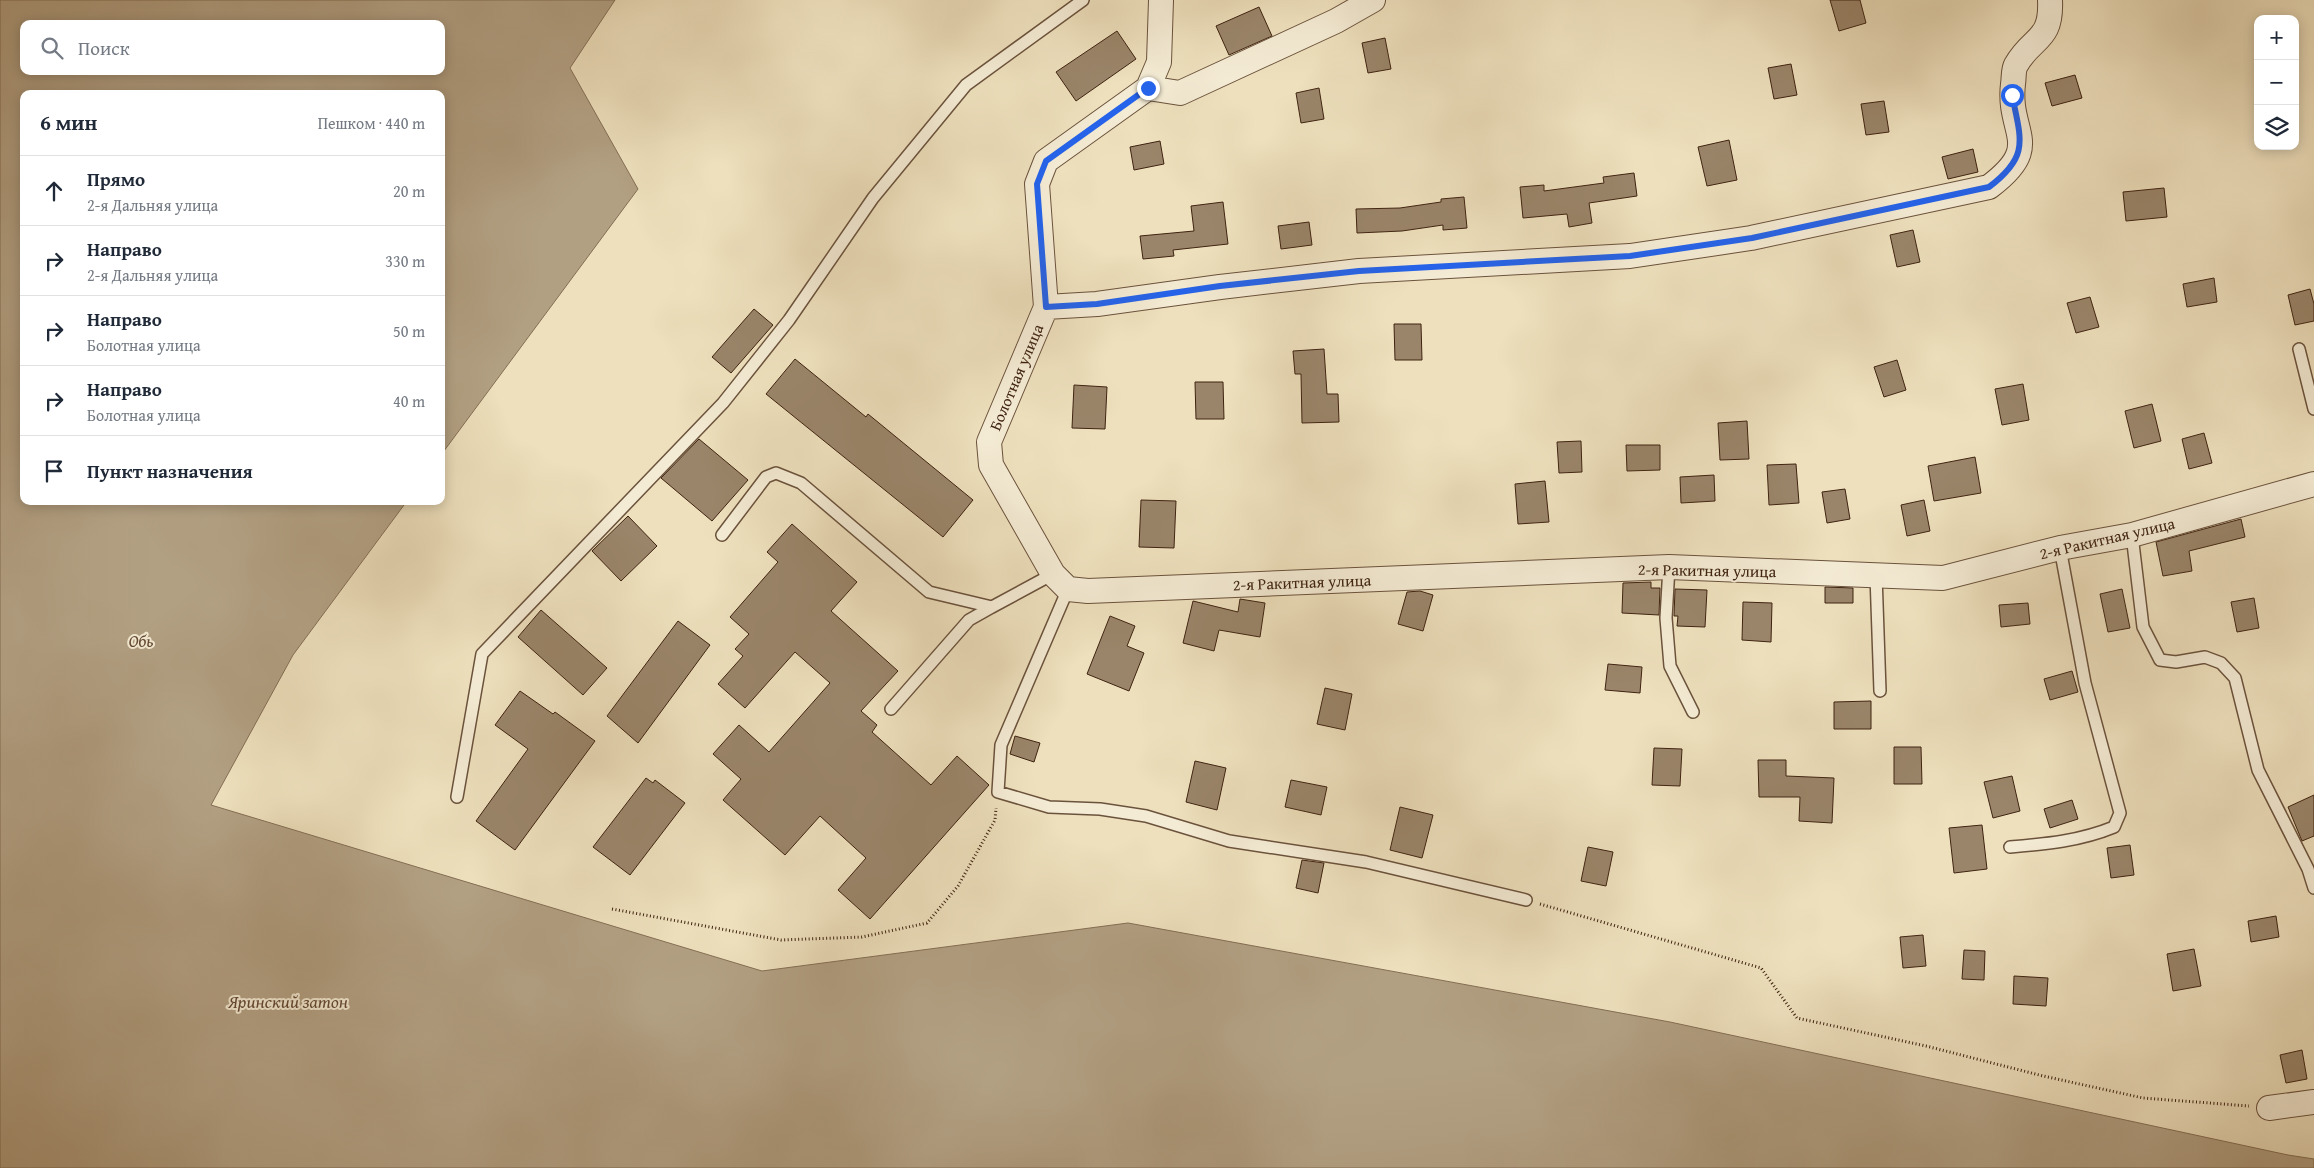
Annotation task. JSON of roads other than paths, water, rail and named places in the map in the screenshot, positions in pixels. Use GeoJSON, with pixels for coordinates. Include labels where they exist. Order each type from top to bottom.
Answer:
{"type":"FeatureCollection","features":[{"type":"Feature","properties":{"kind":"street"},"geometry":{"type":"LineString","coordinates":[[1161,0],[1159,62],[1148,88],[1180,93],[1336,21],[1372,0]]}},
{"type":"Feature","properties":{"kind":"street"},"geometry":{"type":"LineString","coordinates":[[1046,307],[1097,304],[1220,286],[1359,271],[1630,256],[1752,238],[1989,187],[2016,162],[2021,140],[2012,95],[2015,66],[2048,28],[2050,0]]}},
{"type":"Feature","properties":{"kind":"street","name":"Болотная улица"},"geometry":{"type":"LineString","coordinates":[[1070,584],[991,465],[989,442],[1046,307],[1037,184],[1046,161],[1148,88]]}},
{"type":"Feature","properties":{"kind":"street","name":"2-я Ракитная улица"},"geometry":{"type":"LineString","coordinates":[[1070,584],[1669,566],[1944,578],[2060,548],[2132,534],[2314,484]]}},
{"type":"Feature","properties":{"kind":"street"},"geometry":{"type":"LineString","coordinates":[[2269,1108],[2314,1102]]}},
{"type":"Feature","properties":{"kind":"lane"},"geometry":{"type":"LineString","coordinates":[[457,797],[482,654],[723,403],[789,320],[872,198],[966,85],[1083,0]]}},
{"type":"Feature","properties":{"kind":"lane"},"geometry":{"type":"LineString","coordinates":[[2300,350],[2314,409]]}},
{"type":"Feature","properties":{"kind":"lane"},"geometry":{"type":"LineString","coordinates":[[722,535],[766,477],[776,473],[801,482],[929,592],[992,607]]}},
{"type":"Feature","properties":{"kind":"lane"},"geometry":{"type":"LineString","coordinates":[[2132,534],[2143,627],[2160,660],[2176,662],[2205,657],[2221,663],[2235,678],[2258,770],[2308,869],[2314,888]]}},
{"type":"Feature","properties":{"kind":"lane"},"geometry":{"type":"LineString","coordinates":[[2010,847],[2051,843],[2091,836],[2114,827],[2120,813],[2085,683],[2060,548]]}},
{"type":"Feature","properties":{"kind":"lane"},"geometry":{"type":"LineString","coordinates":[[1669,566],[1666,618],[1670,666],[1693,712]]}},
{"type":"Feature","properties":{"kind":"lane"},"geometry":{"type":"LineString","coordinates":[[1876,575],[1880,690]]}},
{"type":"Feature","properties":{"kind":"lane"},"geometry":{"type":"LineString","coordinates":[[891,709],[969,620],[992,607],[1070,584]]}},
{"type":"Feature","properties":{"kind":"lane"},"geometry":{"type":"LineString","coordinates":[[1070,584],[1001,744],[998,792],[1049,808],[1100,808],[1146,816],[1229,841],[1366,862],[1526,900]]}},
{"type":"Feature","properties":{"kind":"water","name":"Яринский затон"},"geometry":{"type":"Polygon","coordinates":[[[0,0],[615,0],[570,68],[638,189],[445,450],[445,90],[20,90],[20,505],[404,505],[293,655],[211,805],[762,971],[1128,923],[1670,1022],[2314,1159],[2314,1168],[0,1168],[0,0]]]}},
{"type":"Feature","properties":{"kind":"water label","name":"Обь"},"geometry":{"type":"Point","coordinates":[141,641]}}]}
